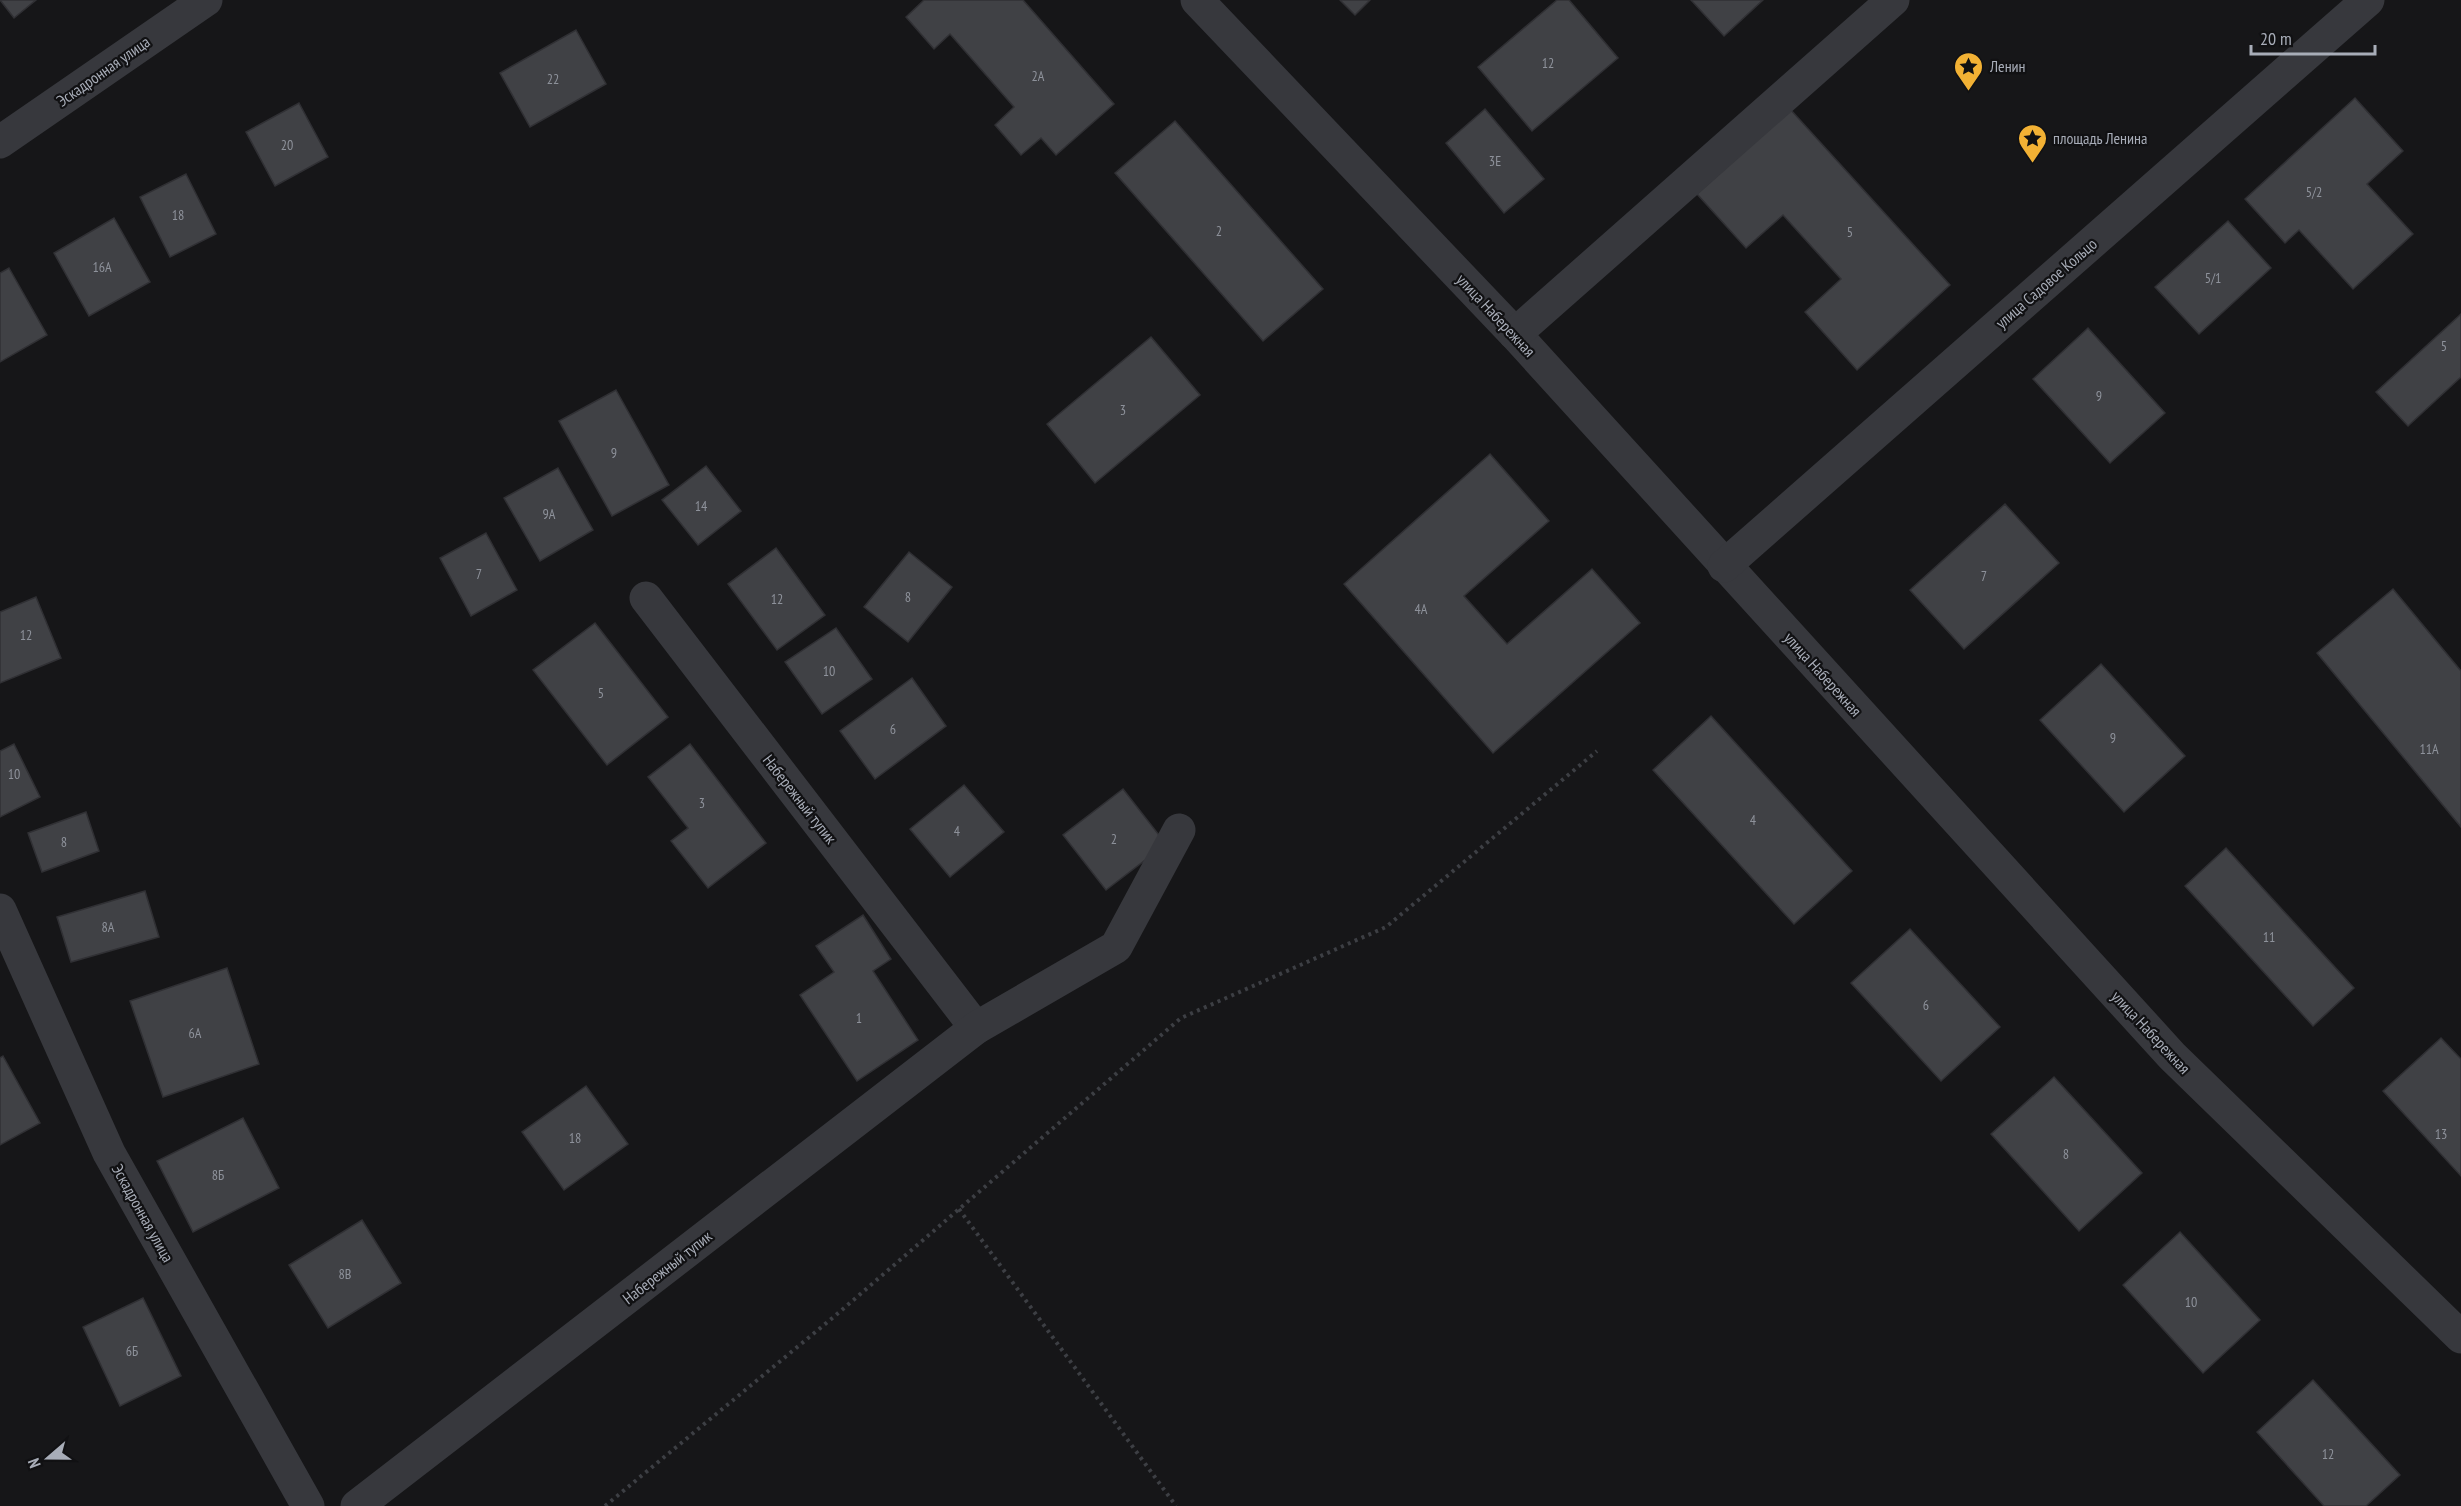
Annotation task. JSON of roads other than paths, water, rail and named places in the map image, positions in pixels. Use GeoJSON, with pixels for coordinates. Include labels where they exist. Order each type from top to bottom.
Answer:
{"type":"FeatureCollection","features":[{"type":"Feature","properties":{"kind":"street","name":"Эскадронная улица"},"geometry":{"type":"LineString","coordinates":[[0,142],[206,0]]}},
{"type":"Feature","properties":{"kind":"street","name":"улица Набережная"},"geometry":{"type":"LineString","coordinates":[[1197,0],[1515,334],[2172,1056],[2461,1337]]}},
{"type":"Feature","properties":{"kind":"street"},"geometry":{"type":"LineString","coordinates":[[1515,334],[1893,0]]}},
{"type":"Feature","properties":{"kind":"street","name":"улица Садовое Кольцо"},"geometry":{"type":"LineString","coordinates":[[1724,566],[2368,0]]}},
{"type":"Feature","properties":{"kind":"street","name":"Набережный тупик"},"geometry":{"type":"LineString","coordinates":[[646,598],[976,1028]]}},
{"type":"Feature","properties":{"kind":"street","name":"Набережный тупик"},"geometry":{"type":"LineString","coordinates":[[357,1506],[976,1028],[1116,947],[1179,830]]}},
{"type":"Feature","properties":{"kind":"street","name":"Эскадронная улица"},"geometry":{"type":"LineString","coordinates":[[0,910],[109,1153],[308,1506]]}},
{"type":"Feature","properties":{"kind":"place","name":"Ленин"},"geometry":{"type":"Point","coordinates":[1969,92]}},
{"type":"Feature","properties":{"kind":"place","name":"площадь Ленина"},"geometry":{"type":"Point","coordinates":[2032,164]}}]}
